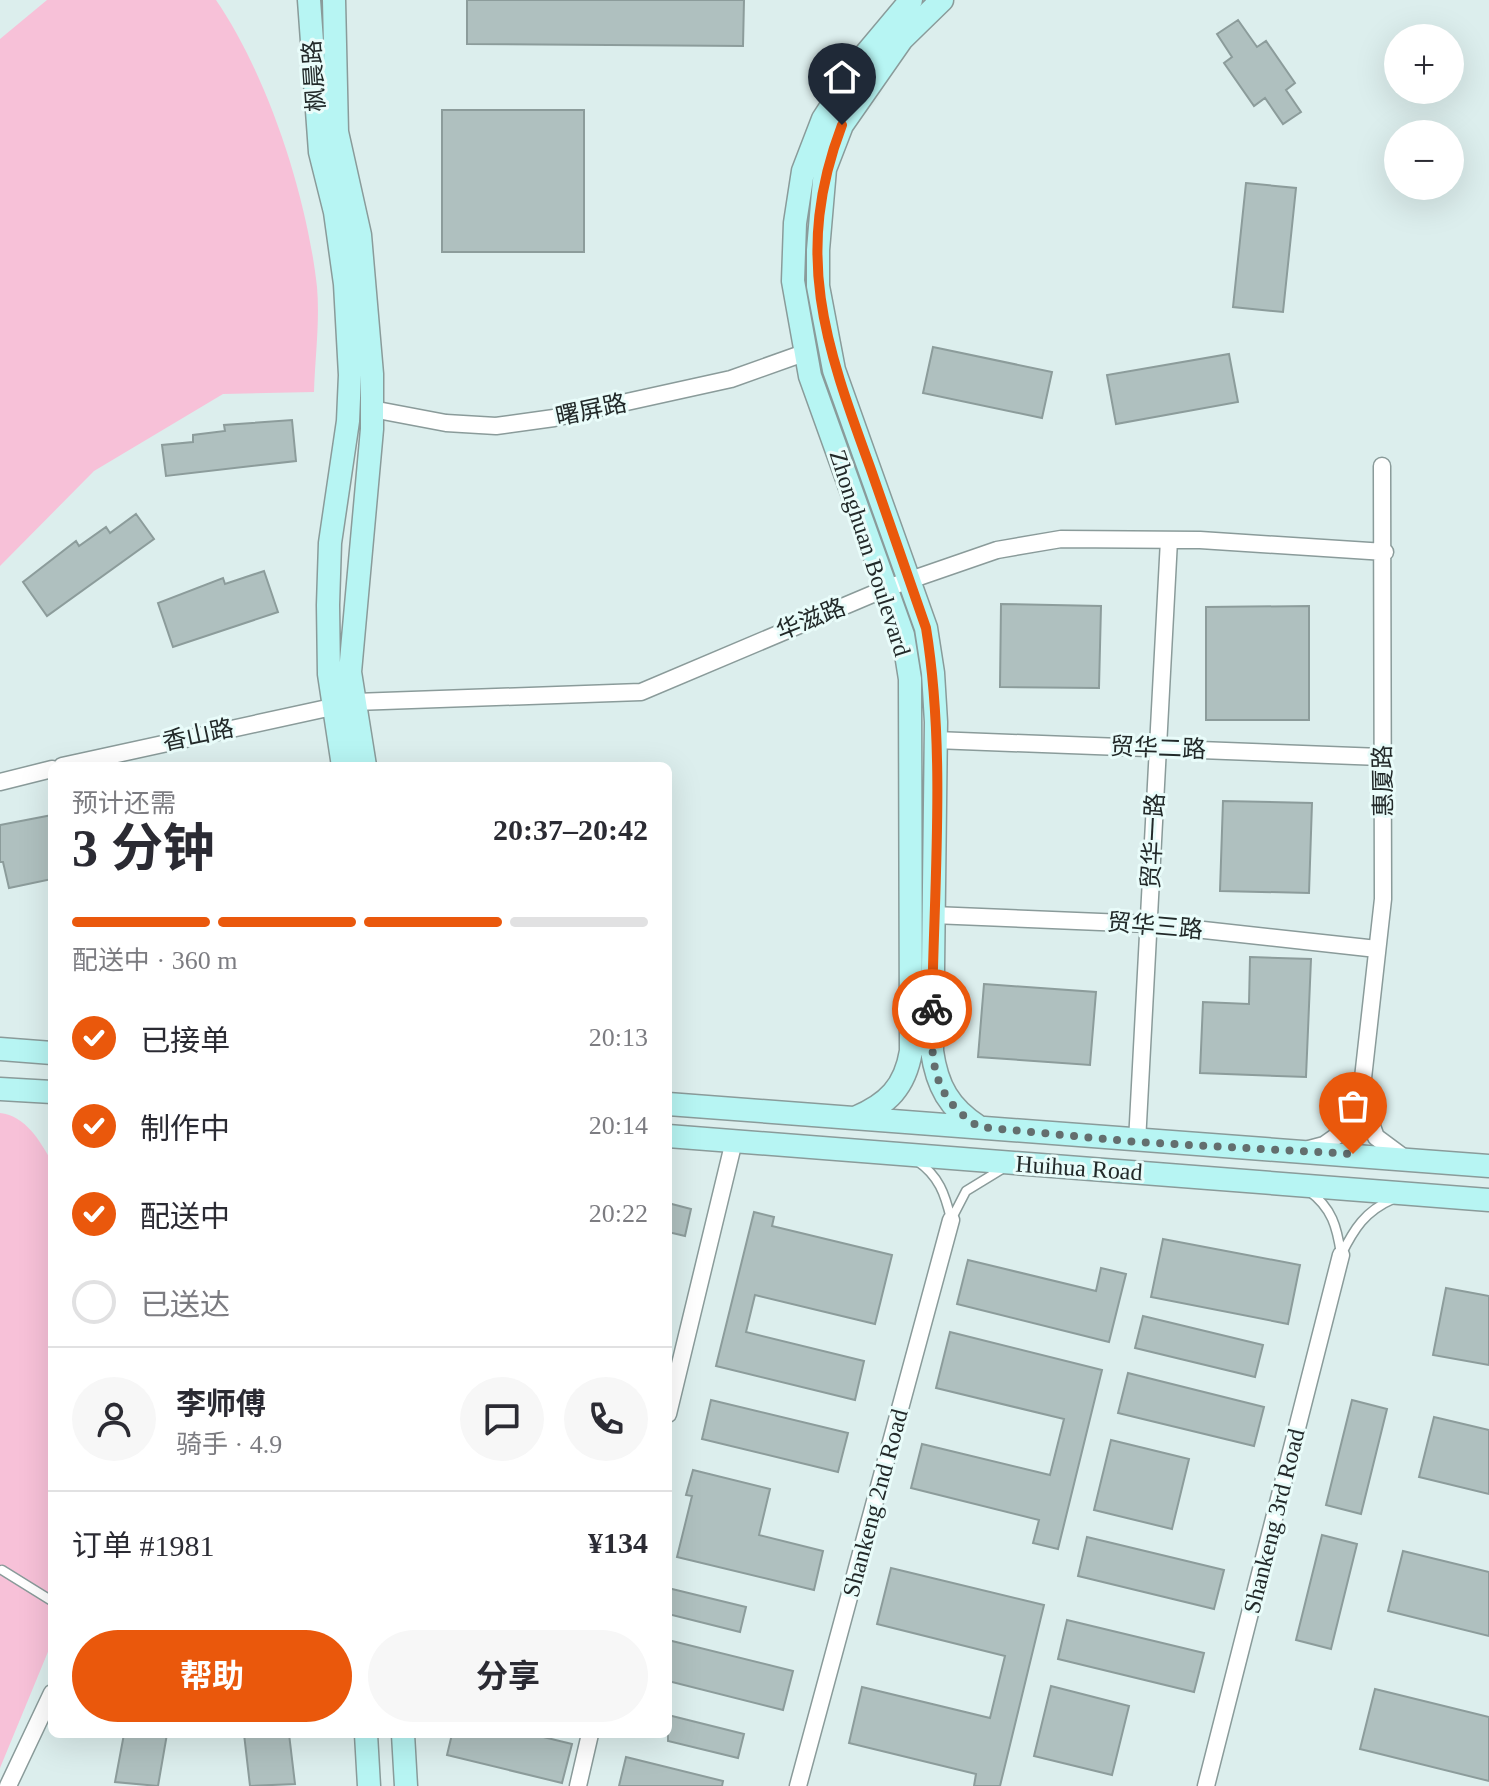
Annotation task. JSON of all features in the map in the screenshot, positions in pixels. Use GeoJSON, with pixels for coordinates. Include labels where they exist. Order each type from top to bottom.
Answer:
{"type":"FeatureCollection","features":[{"type":"Feature","properties":{"kind":"street","name":"枫晨路"},"geometry":{"type":"LineString","coordinates":[[309,0],[320,152],[335,212],[343,269],[350,375],[348,421],[330,543],[329,660],[345,705]]}},
{"type":"Feature","properties":{"kind":"street","name":"枫晨路"},"geometry":{"type":"LineString","coordinates":[[334,0],[337,132],[360,235],[372,409]]}},
{"type":"Feature","properties":{"kind":"street","name":"Zhonghuan Boulevard"},"geometry":{"type":"LineString","coordinates":[[855,1118],[880,1107],[896,1091],[908,1071],[911,1051],[913,718],[903,635],[804,353],[793,281],[803,171],[823,119],[864,56],[911,0]]}},
{"type":"Feature","properties":{"kind":"street","name":"Zhonghuan Boulevard"},"geometry":{"type":"LineString","coordinates":[[942,0],[902,39],[842,125],[825,169],[818,286],[834,370],[926,628],[933,673],[935,740],[932,1051],[936,1075],[959,1114],[979,1127]]}},
{"type":"Feature","properties":{"kind":"street","name":"曙屏路"},"geometry":{"type":"LineString","coordinates":[[372,409],[446,423],[496,426],[540,420],[731,379],[804,353]]}},
{"type":"Feature","properties":{"kind":"street"},"geometry":{"type":"LineString","coordinates":[[343,762],[345,705],[372,409]]}},
{"type":"Feature","properties":{"kind":"street","name":"惠厦路"},"geometry":{"type":"LineString","coordinates":[[1361,1096],[1385,868],[1381,757],[1385,552],[1382,466]]}},
{"type":"Feature","properties":{"kind":"street","name":"华滋路"},"geometry":{"type":"LineString","coordinates":[[345,705],[641,692],[887,588],[997,550],[1061,539],[1169,540],[1385,552]]}},
{"type":"Feature","properties":{"kind":"street","name":"贸华一路"},"geometry":{"type":"LineString","coordinates":[[1137,1142],[1169,540]]}},
{"type":"Feature","properties":{"kind":"street"},"geometry":{"type":"LineString","coordinates":[[345,705],[364,762]]}},
{"type":"Feature","properties":{"kind":"street","name":"香山路"},"geometry":{"type":"LineString","coordinates":[[81,762],[345,705]]}},
{"type":"Feature","properties":{"kind":"street","name":"贸华二路"},"geometry":{"type":"LineString","coordinates":[[935,740],[1381,757]]}},
{"type":"Feature","properties":{"kind":"street"},"geometry":{"type":"LineString","coordinates":[[0,782],[48,770]]}},
{"type":"Feature","properties":{"kind":"street","name":"贸华三路"},"geometry":{"type":"LineString","coordinates":[[933,915],[1149,924],[1377,949]]}},
{"type":"Feature","properties":{"kind":"street"},"geometry":{"type":"LineString","coordinates":[[0,1049],[48,1053]]}},
{"type":"Feature","properties":{"kind":"street"},"geometry":{"type":"LineString","coordinates":[[0,1089],[48,1092]]}},
{"type":"Feature","properties":{"kind":"street"},"geometry":{"type":"LineString","coordinates":[[1301,1151],[1324,1145],[1341,1133],[1361,1096]]}},
{"type":"Feature","properties":{"kind":"street"},"geometry":{"type":"LineString","coordinates":[[1361,1096],[1376,1137],[1404,1158]]}},
{"type":"Feature","properties":{"kind":"street","name":"Huihua Road"},"geometry":{"type":"LineString","coordinates":[[672,1104],[1137,1142],[1489,1166]]}},
{"type":"Feature","properties":{"kind":"street","name":"Huihua Road"},"geometry":{"type":"LineString","coordinates":[[672,1136],[1489,1200]]}},
{"type":"Feature","properties":{"kind":"street"},"geometry":{"type":"LineString","coordinates":[[672,1397],[734,1141]]}},
{"type":"Feature","properties":{"kind":"street","name":"Shankeng 2nd Road"},"geometry":{"type":"LineString","coordinates":[[798,1786],[951,1220]]}},
{"type":"Feature","properties":{"kind":"street","name":"Shankeng 3rd Road"},"geometry":{"type":"LineString","coordinates":[[1206,1786],[1341,1255]]}},
{"type":"Feature","properties":{"kind":"street"},"geometry":{"type":"LineString","coordinates":[[8,1786],[48,1701]]}},
{"type":"Feature","properties":{"kind":"street"},"geometry":{"type":"LineString","coordinates":[[366,1738],[369,1786]]}},
{"type":"Feature","properties":{"kind":"street"},"geometry":{"type":"LineString","coordinates":[[403,1738],[406,1786]]}},
{"type":"Feature","properties":{"kind":"street"},"geometry":{"type":"LineString","coordinates":[[578,1786],[589,1738]]}},
{"type":"Feature","properties":{"kind":"lane"},"geometry":{"type":"LineString","coordinates":[[908,1155],[930,1170],[945,1191],[951,1220]]}},
{"type":"Feature","properties":{"kind":"lane"},"geometry":{"type":"LineString","coordinates":[[951,1220],[966,1191],[987,1176],[1015,1163]]}},
{"type":"Feature","properties":{"kind":"lane"},"geometry":{"type":"LineString","coordinates":[[1301,1186],[1323,1202],[1336,1222],[1341,1255]]}},
{"type":"Feature","properties":{"kind":"lane"},"geometry":{"type":"LineString","coordinates":[[1341,1255],[1356,1225],[1376,1206],[1406,1194]]}},
{"type":"Feature","properties":{"kind":"lane"},"geometry":{"type":"LineString","coordinates":[[2,1570],[48,1599]]}},
{"type":"Feature","properties":{"kind":"shaded area"},"geometry":{"type":"Polygon","coordinates":[[[47,0],[216,0],[235,30],[268,100],[304,214],[318,300],[314,392],[223,394],[94,471],[0,566],[0,39],[47,0]]]}},
{"type":"Feature","properties":{"kind":"shaded area"},"geometry":{"type":"Polygon","coordinates":[[[0,1113],[25,1124],[48,1156],[48,1652],[0,1768],[0,1113]]]}},
{"type":"Feature","properties":{"kind":"building"},"geometry":{"type":"Polygon","coordinates":[[[467,0],[744,0],[743,46],[467,44],[467,0]]]}},
{"type":"Feature","properties":{"kind":"building"},"geometry":{"type":"Polygon","coordinates":[[[1238,20],[1257,47],[1266,41],[1295,83],[1286,90],[1301,112],[1283,124],[1265,98],[1254,106],[1224,63],[1232,57],[1217,34],[1238,20]]]}},
{"type":"Feature","properties":{"kind":"building"},"geometry":{"type":"Polygon","coordinates":[[[442,110],[584,110],[584,252],[442,252],[442,110]]]}},
{"type":"Feature","properties":{"kind":"building"},"geometry":{"type":"Polygon","coordinates":[[[1246,183],[1296,188],[1283,312],[1233,307],[1246,183]]]}},
{"type":"Feature","properties":{"kind":"building"},"geometry":{"type":"Polygon","coordinates":[[[933,347],[1052,372],[1042,418],[923,393],[933,347]]]}},
{"type":"Feature","properties":{"kind":"building"},"geometry":{"type":"Polygon","coordinates":[[[1229,354],[1238,402],[1116,424],[1107,375],[1229,354]]]}},
{"type":"Feature","properties":{"kind":"building"},"geometry":{"type":"Polygon","coordinates":[[[292,420],[296,461],[166,476],[162,445],[193,442],[193,435],[225,431],[224,425],[292,420]]]}},
{"type":"Feature","properties":{"kind":"building"},"geometry":{"type":"Polygon","coordinates":[[[136,514],[154,539],[47,616],[23,582],[76,541],[79,546],[106,527],[110,533],[136,514]]]}},
{"type":"Feature","properties":{"kind":"building"},"geometry":{"type":"Polygon","coordinates":[[[264,571],[278,612],[173,647],[158,603],[223,578],[225,584],[264,571]]]}},
{"type":"Feature","properties":{"kind":"building"},"geometry":{"type":"Polygon","coordinates":[[[1001,604],[1101,606],[1099,688],[1000,687],[1001,604]]]}},
{"type":"Feature","properties":{"kind":"building"},"geometry":{"type":"Polygon","coordinates":[[[1309,606],[1309,720],[1206,720],[1206,607],[1309,606]]]}},
{"type":"Feature","properties":{"kind":"building"},"geometry":{"type":"Polygon","coordinates":[[[1223,801],[1312,803],[1309,893],[1220,891],[1223,801]]]}},
{"type":"Feature","properties":{"kind":"building"},"geometry":{"type":"Polygon","coordinates":[[[48,816],[48,880],[9,888],[3,862],[0,862],[0,825],[48,816]]]}},
{"type":"Feature","properties":{"kind":"building"},"geometry":{"type":"Polygon","coordinates":[[[1250,957],[1311,959],[1306,1077],[1200,1073],[1203,1002],[1249,1004],[1250,957]]]}},
{"type":"Feature","properties":{"kind":"building"},"geometry":{"type":"Polygon","coordinates":[[[984,984],[1096,992],[1090,1065],[978,1057],[984,984]]]}},
{"type":"Feature","properties":{"kind":"building"},"geometry":{"type":"Polygon","coordinates":[[[672,1204],[691,1209],[685,1236],[672,1233],[672,1204]]]}},
{"type":"Feature","properties":{"kind":"building"},"geometry":{"type":"Polygon","coordinates":[[[754,1212],[774,1217],[772,1226],[892,1255],[875,1324],[755,1295],[746,1332],[864,1361],[855,1400],[716,1366],[754,1212]]]}},
{"type":"Feature","properties":{"kind":"building"},"geometry":{"type":"Polygon","coordinates":[[[1163,1239],[1300,1265],[1288,1324],[1151,1297],[1163,1239]]]}},
{"type":"Feature","properties":{"kind":"building"},"geometry":{"type":"Polygon","coordinates":[[[968,1260],[1096,1291],[1101,1268],[1126,1274],[1109,1342],[957,1304],[968,1260]]]}},
{"type":"Feature","properties":{"kind":"building"},"geometry":{"type":"Polygon","coordinates":[[[1446,1288],[1489,1296],[1489,1365],[1433,1355],[1446,1288]]]}},
{"type":"Feature","properties":{"kind":"building"},"geometry":{"type":"Polygon","coordinates":[[[1143,1316],[1263,1345],[1255,1377],[1135,1348],[1143,1316]]]}},
{"type":"Feature","properties":{"kind":"building"},"geometry":{"type":"Polygon","coordinates":[[[950,1332],[1102,1370],[1058,1549],[1033,1543],[1039,1520],[911,1488],[922,1444],[1050,1475],[1064,1419],[936,1388],[950,1332]]]}},
{"type":"Feature","properties":{"kind":"building"},"geometry":{"type":"Polygon","coordinates":[[[1128,1373],[1264,1407],[1254,1446],[1118,1413],[1128,1373]]]}},
{"type":"Feature","properties":{"kind":"building"},"geometry":{"type":"Polygon","coordinates":[[[711,1400],[848,1433],[838,1472],[702,1439],[711,1400]]]}},
{"type":"Feature","properties":{"kind":"building"},"geometry":{"type":"Polygon","coordinates":[[[1352,1400],[1387,1409],[1361,1514],[1326,1505],[1352,1400]]]}},
{"type":"Feature","properties":{"kind":"building"},"geometry":{"type":"Polygon","coordinates":[[[1434,1417],[1489,1430],[1489,1494],[1419,1477],[1434,1417]]]}},
{"type":"Feature","properties":{"kind":"building"},"geometry":{"type":"Polygon","coordinates":[[[1111,1440],[1189,1459],[1172,1529],[1094,1510],[1111,1440]]]}},
{"type":"Feature","properties":{"kind":"building"},"geometry":{"type":"Polygon","coordinates":[[[693,1470],[770,1489],[759,1535],[823,1551],[814,1590],[677,1557],[692,1496],[686,1495],[693,1470]]]}},
{"type":"Feature","properties":{"kind":"building"},"geometry":{"type":"Polygon","coordinates":[[[1322,1535],[1357,1544],[1331,1649],[1296,1640],[1322,1535]]]}},
{"type":"Feature","properties":{"kind":"building"},"geometry":{"type":"Polygon","coordinates":[[[1087,1537],[1224,1570],[1214,1609],[1078,1576],[1087,1537]]]}},
{"type":"Feature","properties":{"kind":"building"},"geometry":{"type":"Polygon","coordinates":[[[1403,1551],[1489,1572],[1489,1636],[1388,1611],[1403,1551]]]}},
{"type":"Feature","properties":{"kind":"building"},"geometry":{"type":"Polygon","coordinates":[[[891,1568],[1044,1605],[1000,1786],[974,1786],[976,1774],[849,1743],[862,1687],[990,1718],[1005,1656],[877,1624],[891,1568]]]}},
{"type":"Feature","properties":{"kind":"building"},"geometry":{"type":"Polygon","coordinates":[[[672,1589],[746,1607],[740,1632],[672,1615],[672,1589]]]}},
{"type":"Feature","properties":{"kind":"building"},"geometry":{"type":"Polygon","coordinates":[[[1067,1620],[1204,1653],[1194,1692],[1058,1659],[1067,1620]]]}},
{"type":"Feature","properties":{"kind":"building"},"geometry":{"type":"Polygon","coordinates":[[[672,1641],[793,1671],[783,1710],[672,1682],[672,1641]]]}},
{"type":"Feature","properties":{"kind":"building"},"geometry":{"type":"Polygon","coordinates":[[[1051,1686],[1129,1706],[1112,1775],[1034,1756],[1051,1686]]]}},
{"type":"Feature","properties":{"kind":"building"},"geometry":{"type":"Polygon","coordinates":[[[1375,1689],[1489,1717],[1489,1781],[1360,1749],[1375,1689]]]}},
{"type":"Feature","properties":{"kind":"building"},"geometry":{"type":"Polygon","coordinates":[[[672,1716],[744,1734],[738,1758],[668,1741],[672,1738],[672,1716]]]}},
{"type":"Feature","properties":{"kind":"building"},"geometry":{"type":"Polygon","coordinates":[[[123,1738],[166,1738],[158,1786],[115,1782],[123,1738]]]}},
{"type":"Feature","properties":{"kind":"building"},"geometry":{"type":"Polygon","coordinates":[[[244,1738],[289,1738],[295,1784],[250,1786],[244,1738]]]}},
{"type":"Feature","properties":{"kind":"building"},"geometry":{"type":"Polygon","coordinates":[[[451,1738],[547,1738],[572,1744],[562,1783],[447,1755],[451,1738]]]}},
{"type":"Feature","properties":{"kind":"building"},"geometry":{"type":"Polygon","coordinates":[[[626,1757],[723,1781],[722,1786],[619,1786],[626,1757]]]}},
{"type":"Feature","properties":{"kind":"way so far"},"geometry":{"type":"LineString","coordinates":[[932,1009],[932,1051],[936,1075],[946,1097],[959,1114],[979,1127],[1137,1142],[1353,1154]]}},
{"type":"Feature","properties":{"kind":"route"},"geometry":{"type":"LineString","coordinates":[[842,125],[825,169],[818,286],[834,370],[926,628],[936,722],[932,1009]]}}]}
